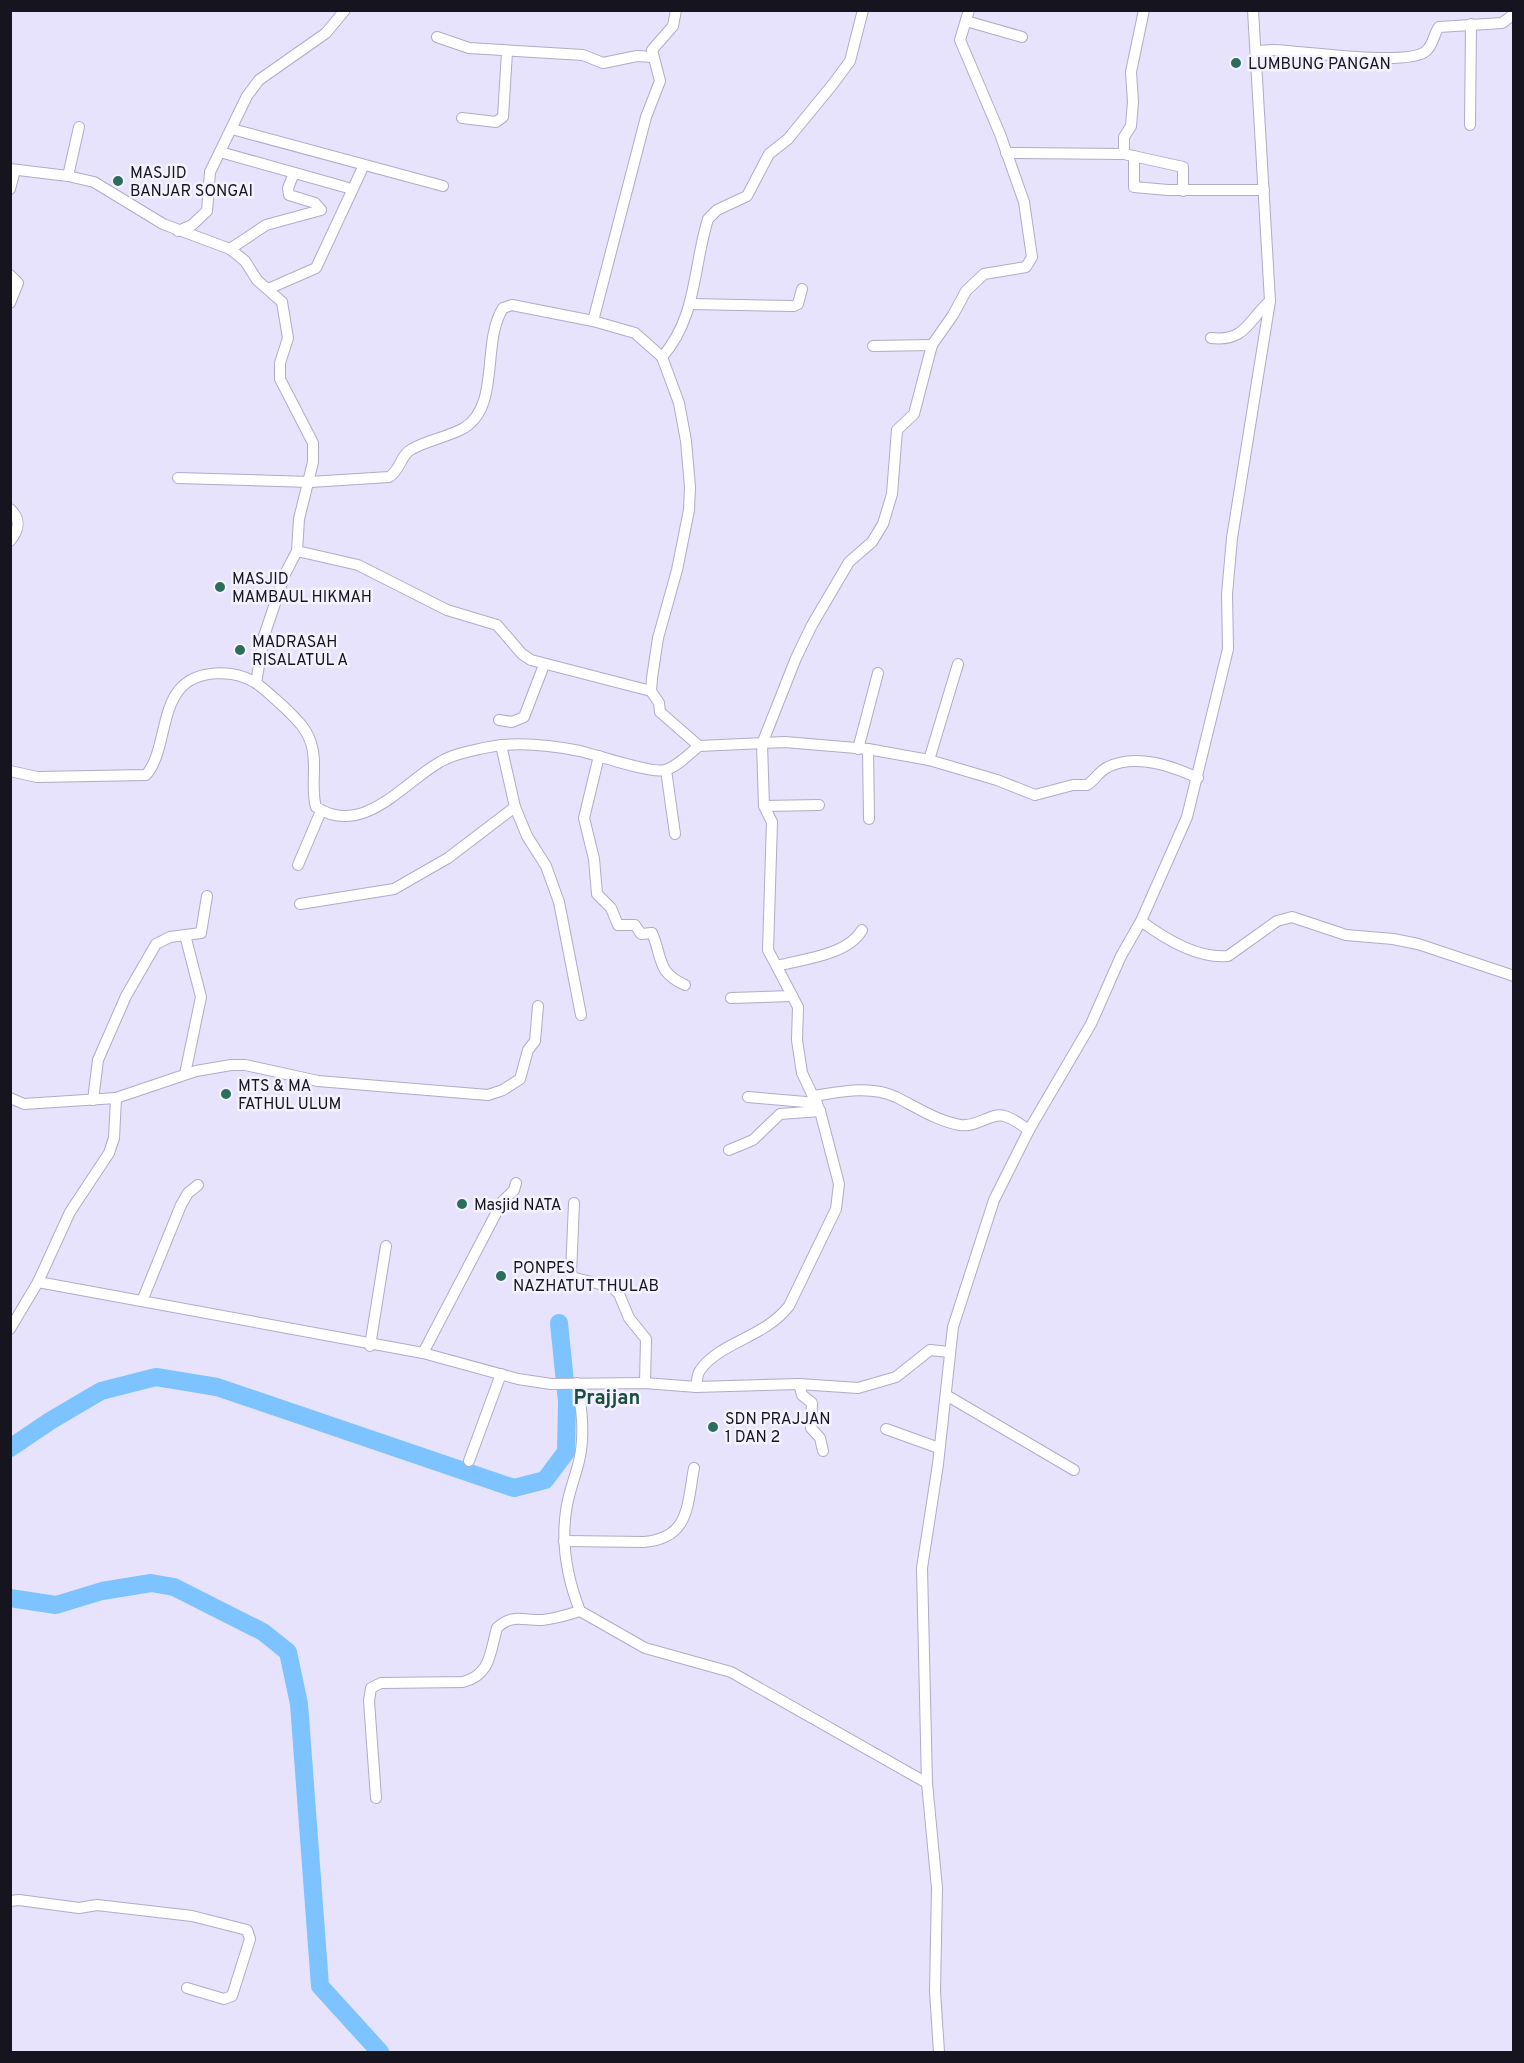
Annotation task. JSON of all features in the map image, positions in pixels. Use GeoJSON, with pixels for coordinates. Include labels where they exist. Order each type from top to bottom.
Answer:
{"type":"FeatureCollection","features":[{"type":"Feature","properties":{"kind":"street"},"geometry":{"type":"LineString","coordinates":[[178,231],[192,225],[207,211],[209,202],[207,180],[247,96],[260,80],[326,33],[345,10]]}},
{"type":"Feature","properties":{"kind":"street"},"geometry":{"type":"LineString","coordinates":[[593,321],[646,117],[660,81],[653,57],[654,46],[673,26],[675,10]]}},
{"type":"Feature","properties":{"kind":"street"},"geometry":{"type":"LineString","coordinates":[[662,357],[672,346],[692,304],[708,219],[717,210],[747,196],[769,154],[788,139],[833,84],[850,61],[863,10]]}},
{"type":"Feature","properties":{"kind":"street"},"geometry":{"type":"LineString","coordinates":[[1144,10],[1131,72],[1133,102],[1131,126],[1123,140],[1129,155],[1134,187],[1183,191],[1264,190]]}},
{"type":"Feature","properties":{"kind":"street"},"geometry":{"type":"LineString","coordinates":[[939,2052],[935,1991],[937,1888],[927,1783],[922,1568],[946,1395],[949,1352],[958,1307],[994,1200],[1029,1130],[1090,1023],[1121,956],[1141,921],[1187,817],[1228,649],[1227,594],[1232,538],[1270,301],[1257,51],[1252,10]]}},
{"type":"Feature","properties":{"kind":"street"},"geometry":{"type":"LineString","coordinates":[[1257,51],[1274,50],[1389,58],[1417,56],[1433,43],[1439,27],[1502,23],[1514,14]]}},
{"type":"Feature","properties":{"kind":"street"},"geometry":{"type":"LineString","coordinates":[[696,1387],[700,1369],[717,1355],[780,1318],[802,1283],[830,1224],[839,1198],[839,1184],[817,1103],[802,1072],[797,1040],[798,1007],[777,966],[770,959],[766,941],[772,864],[772,822],[764,806],[762,744],[796,658],[812,625],[849,562],[872,542],[883,524],[892,494],[897,430],[914,414],[932,345],[966,291],[976,280],[994,271],[1026,267],[1031,262],[1033,252],[1027,214],[1006,153],[962,47],[961,34],[967,16],[1022,37]]}},
{"type":"Feature","properties":{"kind":"street"},"geometry":{"type":"LineString","coordinates":[[1470,125],[1471,24]]}},
{"type":"Feature","properties":{"kind":"street"},"geometry":{"type":"LineString","coordinates":[[437,37],[469,48],[583,55],[603,63],[637,56],[653,57]]}},
{"type":"Feature","properties":{"kind":"street"},"geometry":{"type":"LineString","coordinates":[[462,118],[496,122],[503,117],[507,52]]}},
{"type":"Feature","properties":{"kind":"street"},"geometry":{"type":"LineString","coordinates":[[68,176],[79,127]]}},
{"type":"Feature","properties":{"kind":"street"},"geometry":{"type":"LineString","coordinates":[[232,129],[443,186]]}},
{"type":"Feature","properties":{"kind":"street"},"geometry":{"type":"LineString","coordinates":[[220,152],[352,189]]}},
{"type":"Feature","properties":{"kind":"street"},"geometry":{"type":"LineString","coordinates":[[1006,153],[1129,155],[1182,166],[1183,191]]}},
{"type":"Feature","properties":{"kind":"street"},"geometry":{"type":"LineString","coordinates":[[268,289],[316,268],[364,165]]}},
{"type":"Feature","properties":{"kind":"street"},"geometry":{"type":"LineString","coordinates":[[10,189],[13,170],[68,176],[94,182],[178,231],[230,249],[278,297],[285,307],[288,338],[280,363],[280,379],[313,443],[310,482],[299,519],[297,551],[285,574],[264,636],[256,683]]}},
{"type":"Feature","properties":{"kind":"street"},"geometry":{"type":"LineString","coordinates":[[230,249],[266,225],[321,210],[315,203],[289,195],[288,188],[294,172]]}},
{"type":"Feature","properties":{"kind":"street"},"geometry":{"type":"LineString","coordinates":[[10,275],[18,283],[10,303]]}},
{"type":"Feature","properties":{"kind":"street"},"geometry":{"type":"LineString","coordinates":[[692,304],[794,306],[798,304],[801,289]]}},
{"type":"Feature","properties":{"kind":"street"},"geometry":{"type":"LineString","coordinates":[[1211,338],[1227,338],[1245,331],[1270,301]]}},
{"type":"Feature","properties":{"kind":"street"},"geometry":{"type":"LineString","coordinates":[[178,478],[310,482],[389,477],[395,473],[407,453],[463,428],[477,418],[485,399],[495,324],[503,308],[512,305],[593,321],[635,333],[662,357],[679,403],[686,441],[690,487],[689,510],[677,570],[658,638],[651,691],[659,703],[660,712],[699,746]]}},
{"type":"Feature","properties":{"kind":"street"},"geometry":{"type":"LineString","coordinates":[[873,346],[932,345]]}},
{"type":"Feature","properties":{"kind":"street"},"geometry":{"type":"LineString","coordinates":[[10,508],[15,513],[18,529],[10,541]]}},
{"type":"Feature","properties":{"kind":"street"},"geometry":{"type":"LineString","coordinates":[[297,551],[358,565],[447,610],[497,625],[526,658],[544,665],[651,691]]}},
{"type":"Feature","properties":{"kind":"street"},"geometry":{"type":"LineString","coordinates":[[929,760],[958,664]]}},
{"type":"Feature","properties":{"kind":"street"},"geometry":{"type":"LineString","coordinates":[[499,720],[512,722],[524,717],[544,665]]}},
{"type":"Feature","properties":{"kind":"street"},"geometry":{"type":"LineString","coordinates":[[869,819],[863,749],[878,673]]}},
{"type":"Feature","properties":{"kind":"street"},"geometry":{"type":"LineString","coordinates":[[10,771],[37,777],[143,776],[152,766],[161,732],[178,690],[193,678],[207,674],[232,675],[256,683],[304,726],[314,759],[313,795],[316,807],[321,811],[355,814],[377,808],[443,760],[501,745],[544,746],[599,756],[651,770],[666,770],[699,746],[786,742],[863,749],[929,760],[977,773],[1035,795],[1058,788],[1087,785],[1107,767],[1120,763],[1164,763],[1198,778]]}},
{"type":"Feature","properties":{"kind":"street"},"geometry":{"type":"LineString","coordinates":[[501,745],[515,807],[527,836],[546,867],[560,902],[581,1015]]}},
{"type":"Feature","properties":{"kind":"street"},"geometry":{"type":"LineString","coordinates":[[599,756],[584,818],[593,852],[597,894],[611,908],[618,925],[635,925],[641,934],[649,931],[652,933],[661,966],[674,980],[685,986]]}},
{"type":"Feature","properties":{"kind":"street"},"geometry":{"type":"LineString","coordinates":[[666,770],[675,834]]}},
{"type":"Feature","properties":{"kind":"street"},"geometry":{"type":"LineString","coordinates":[[764,806],[819,805]]}},
{"type":"Feature","properties":{"kind":"street"},"geometry":{"type":"LineString","coordinates":[[300,904],[394,889],[448,858],[515,807]]}},
{"type":"Feature","properties":{"kind":"street"},"geometry":{"type":"LineString","coordinates":[[298,866],[321,811]]}},
{"type":"Feature","properties":{"kind":"street"},"geometry":{"type":"LineString","coordinates":[[93,1100],[98,1060],[126,996],[156,944],[170,937],[197,935],[204,929],[207,896]]}},
{"type":"Feature","properties":{"kind":"street"},"geometry":{"type":"LineString","coordinates":[[1141,921],[1163,938],[1201,953],[1220,957],[1228,956],[1277,921],[1292,917],[1346,935],[1393,939],[1418,944],[1514,976]]}},
{"type":"Feature","properties":{"kind":"street"},"geometry":{"type":"LineString","coordinates":[[777,966],[846,946],[858,938],[862,930]]}},
{"type":"Feature","properties":{"kind":"street"},"geometry":{"type":"LineString","coordinates":[[185,935],[201,997],[185,1074]]}},
{"type":"Feature","properties":{"kind":"street"},"geometry":{"type":"LineString","coordinates":[[731,999],[792,996]]}},
{"type":"Feature","properties":{"kind":"street"},"geometry":{"type":"LineString","coordinates":[[10,1098],[24,1104],[116,1098],[185,1074],[231,1065],[245,1065],[318,1082],[488,1095],[503,1090],[520,1079],[528,1050],[535,1041],[538,1006]]}},
{"type":"Feature","properties":{"kind":"street"},"geometry":{"type":"LineString","coordinates":[[729,1150],[753,1140],[780,1114],[850,1090],[875,1091],[895,1097],[916,1109],[958,1125],[980,1124],[999,1115],[1008,1117],[1029,1130]]}},
{"type":"Feature","properties":{"kind":"street"},"geometry":{"type":"LineString","coordinates":[[748,1097],[817,1103]]}},
{"type":"Feature","properties":{"kind":"street"},"geometry":{"type":"LineString","coordinates":[[10,1329],[38,1282],[70,1212],[109,1153],[114,1138],[116,1098]]}},
{"type":"Feature","properties":{"kind":"street"},"geometry":{"type":"LineString","coordinates":[[423,1353],[502,1202],[516,1183]]}},
{"type":"Feature","properties":{"kind":"street"},"geometry":{"type":"LineString","coordinates":[[142,1301],[181,1205],[188,1193],[198,1185]]}},
{"type":"Feature","properties":{"kind":"street"},"geometry":{"type":"LineString","coordinates":[[574,1203],[571,1274],[575,1278],[612,1287],[619,1294],[629,1318],[646,1340],[645,1383]]}},
{"type":"Feature","properties":{"kind":"street"},"geometry":{"type":"LineString","coordinates":[[370,1346],[386,1246]]}},
{"type":"Feature","properties":{"kind":"street"},"geometry":{"type":"LineString","coordinates":[[38,1282],[370,1346],[423,1353],[501,1374],[552,1384],[645,1383],[696,1387],[799,1384],[858,1388],[896,1377],[930,1350],[949,1352]]}},
{"type":"Feature","properties":{"kind":"street"},"geometry":{"type":"LineString","coordinates":[[469,1461],[501,1374]]}},
{"type":"Feature","properties":{"kind":"street"},"geometry":{"type":"LineString","coordinates":[[574,1383],[583,1432],[579,1461],[566,1510],[564,1541],[566,1566],[580,1611],[645,1648],[731,1672],[927,1783]]}},
{"type":"Feature","properties":{"kind":"street"},"geometry":{"type":"LineString","coordinates":[[799,1384],[802,1395],[812,1403],[812,1428],[820,1438],[823,1451]]}},
{"type":"Feature","properties":{"kind":"street"},"geometry":{"type":"LineString","coordinates":[[946,1395],[1074,1470]]}},
{"type":"Feature","properties":{"kind":"street"},"geometry":{"type":"LineString","coordinates":[[886,1429],[939,1448]]}},
{"type":"Feature","properties":{"kind":"street"},"geometry":{"type":"LineString","coordinates":[[564,1541],[644,1542],[655,1541],[676,1531],[683,1522],[694,1468]]}},
{"type":"Feature","properties":{"kind":"street"},"geometry":{"type":"LineString","coordinates":[[376,1798],[369,1701],[371,1688],[381,1683],[463,1682],[475,1679],[483,1673],[497,1628],[503,1622],[517,1617],[540,1620],[580,1611]]}},
{"type":"Feature","properties":{"kind":"street"},"geometry":{"type":"LineString","coordinates":[[10,1901],[19,1900],[79,1908],[97,1905],[192,1916],[248,1930],[250,1939],[232,1996],[224,1999],[187,1988]]}},
{"type":"Feature","properties":{"kind":"waterway"},"geometry":{"type":"LineString","coordinates":[[10,1448],[101,1391],[156,1377],[217,1387],[514,1488],[545,1480],[566,1452],[567,1402],[559,1323]]}},
{"type":"Feature","properties":{"kind":"waterway"},"geometry":{"type":"LineString","coordinates":[[10,1598],[56,1605],[102,1591],[151,1583],[174,1587],[263,1632],[288,1652],[299,1704],[320,1986],[380,2052]]}},
{"type":"Feature","properties":{"kind":"place","name":"LUMBUNG PANGAN"},"geometry":{"type":"Point","coordinates":[1236,63]}},
{"type":"Feature","properties":{"kind":"place","name":"MASJID BANJAR SONGAI"},"geometry":{"type":"Point","coordinates":[118,181]}},
{"type":"Feature","properties":{"kind":"place","name":"MASJID MAMBAUL HIKMAH"},"geometry":{"type":"Point","coordinates":[220,587]}},
{"type":"Feature","properties":{"kind":"place","name":"MADRASAH RISALATUL A"},"geometry":{"type":"Point","coordinates":[240,650]}},
{"type":"Feature","properties":{"kind":"place","name":"MTS & MA FATHUL ULUM"},"geometry":{"type":"Point","coordinates":[226,1094]}},
{"type":"Feature","properties":{"kind":"place","name":"Masjid NATA"},"geometry":{"type":"Point","coordinates":[462,1204]}},
{"type":"Feature","properties":{"kind":"place","name":"PONPES NAZHATUT THULAB"},"geometry":{"type":"Point","coordinates":[501,1276]}},
{"type":"Feature","properties":{"kind":"place","name":"SDN PRAJJAN 1 DAN 2"},"geometry":{"type":"Point","coordinates":[713,1427]}},
{"type":"Feature","properties":{"kind":"district","name":"Prajjan"},"geometry":{"type":"Point","coordinates":[607,1397]}}]}
